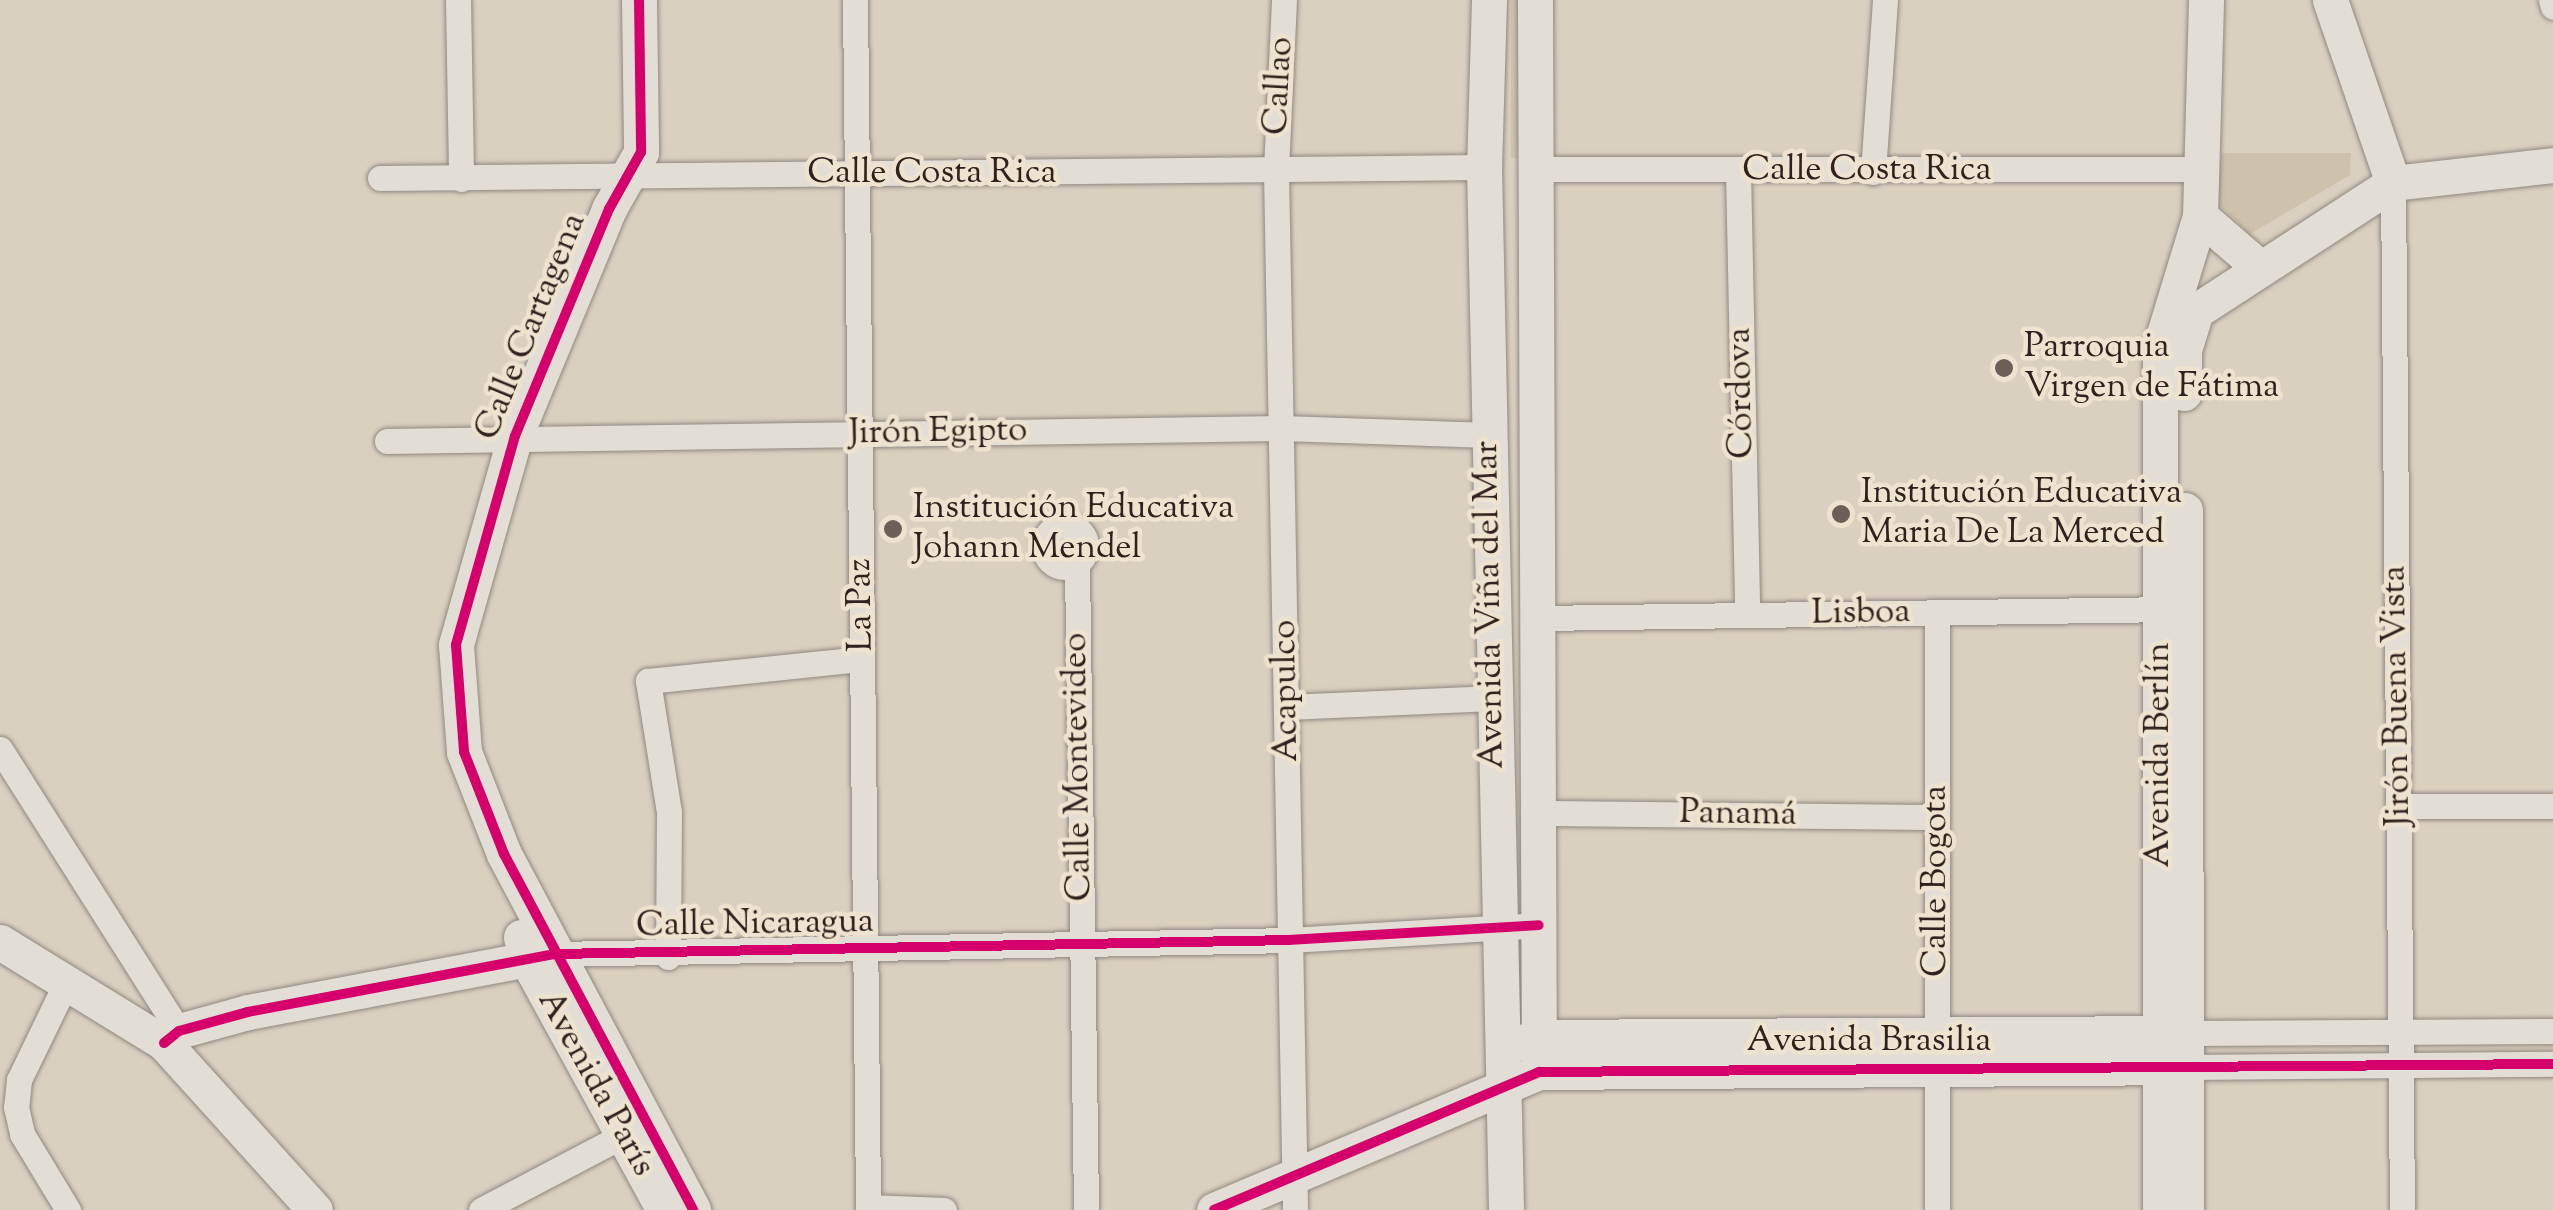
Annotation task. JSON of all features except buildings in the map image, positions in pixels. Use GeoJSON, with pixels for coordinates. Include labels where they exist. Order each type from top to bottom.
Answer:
{"type":"FeatureCollection","features":[{"type":"Feature","properties":{"kind":"street"},"geometry":{"type":"LineString","coordinates":[[458,0],[461,178]]}},
{"type":"Feature","properties":{"kind":"street","name":"Calle Cartagena"},"geometry":{"type":"LineString","coordinates":[[541,956],[464,752],[456,644],[515,436],[608,208],[641,152],[639,0]]}},
{"type":"Feature","properties":{"kind":"street","name":"La Paz"},"geometry":{"type":"LineString","coordinates":[[856,0],[868,1208]]}},
{"type":"Feature","properties":{"kind":"street","name":"Callao"},"geometry":{"type":"LineString","coordinates":[[1276,171],[1284,0]]}},
{"type":"Feature","properties":{"kind":"street","name":"Avenida Viña del Mar"},"geometry":{"type":"LineString","coordinates":[[1489,0],[1484,167],[1495,927],[1506,1210]]}},
{"type":"Feature","properties":{"kind":"street","name":"Avenida Viña del Mar"},"geometry":{"type":"LineString","coordinates":[[1535,0],[1539,1055]]}},
{"type":"Feature","properties":{"kind":"street"},"geometry":{"type":"LineString","coordinates":[[1872,172],[1885,0]]}},
{"type":"Feature","properties":{"kind":"street","name":"Avenida Berlín"},"geometry":{"type":"LineString","coordinates":[[2186,1210],[2173,1050],[2172,610],[2160,347],[2183,306],[2200,216],[2206,0]]}},
{"type":"Feature","properties":{"kind":"street"},"geometry":{"type":"LineString","coordinates":[[2330,0],[2393,182]]}},
{"type":"Feature","properties":{"kind":"street"},"geometry":{"type":"LineString","coordinates":[[2183,306],[2258,266],[2393,182],[2553,165]]}},
{"type":"Feature","properties":{"kind":"street","name":"Calle Costa Rica"},"geometry":{"type":"LineString","coordinates":[[380,178],[1484,167]]}},
{"type":"Feature","properties":{"kind":"street","name":"Calle Costa Rica"},"geometry":{"type":"LineString","coordinates":[[1535,169],[2200,169]]}},
{"type":"Feature","properties":{"kind":"street","name":"Acapulco"},"geometry":{"type":"LineString","coordinates":[[1276,171],[1295,1193]]}},
{"type":"Feature","properties":{"kind":"street","name":"Córdova"},"geometry":{"type":"LineString","coordinates":[[1738,171],[1747,615]]}},
{"type":"Feature","properties":{"kind":"street","name":"Jirón Buena Vista"},"geometry":{"type":"LineString","coordinates":[[2393,182],[2402,1210]]}},
{"type":"Feature","properties":{"kind":"street"},"geometry":{"type":"LineString","coordinates":[[2200,216],[2258,266]]}},
{"type":"Feature","properties":{"kind":"street","name":"Jirón Egipto"},"geometry":{"type":"LineString","coordinates":[[387,442],[515,436],[1281,428],[1489,435]]}},
{"type":"Feature","properties":{"kind":"street","name":"Calle Montevideo"},"geometry":{"type":"LineString","coordinates":[[1077,564],[1086,1210]]}},
{"type":"Feature","properties":{"kind":"street","name":"Lisboa"},"geometry":{"type":"LineString","coordinates":[[1538,618],[2172,610]]}},
{"type":"Feature","properties":{"kind":"street","name":"Calle Bogota"},"geometry":{"type":"LineString","coordinates":[[1936,613],[1937,1210]]}},
{"type":"Feature","properties":{"kind":"street"},"geometry":{"type":"LineString","coordinates":[[668,957],[669,812],[648,681],[862,659]]}},
{"type":"Feature","properties":{"kind":"street"},"geometry":{"type":"LineString","coordinates":[[1288,706],[1492,698]]}},
{"type":"Feature","properties":{"kind":"street"},"geometry":{"type":"LineString","coordinates":[[0,749],[172,1037],[315,1210]]}},
{"type":"Feature","properties":{"kind":"street"},"geometry":{"type":"LineString","coordinates":[[2400,806],[2553,806]]}},
{"type":"Feature","properties":{"kind":"street","name":"Panamá"},"geometry":{"type":"LineString","coordinates":[[1538,812],[1937,817]]}},
{"type":"Feature","properties":{"kind":"street","name":"Calle Nicaragua"},"geometry":{"type":"LineString","coordinates":[[172,1037],[541,956],[668,957],[1290,940],[1539,924]]}},
{"type":"Feature","properties":{"kind":"street"},"geometry":{"type":"LineString","coordinates":[[0,942],[66,983],[172,1037]]}},
{"type":"Feature","properties":{"kind":"street","name":"Avenida París"},"geometry":{"type":"LineString","coordinates":[[541,956],[634,1129],[693,1210]]}},
{"type":"Feature","properties":{"kind":"street"},"geometry":{"type":"LineString","coordinates":[[66,983],[19,1080],[16,1107],[22,1134],[68,1210]]}},
{"type":"Feature","properties":{"kind":"street","name":"Avenida Brasilia"},"geometry":{"type":"LineString","coordinates":[[1502,1047],[1539,1055],[2173,1050],[2402,1032],[2553,1030]]}},
{"type":"Feature","properties":{"kind":"street","name":"Avenida Berlín"},"geometry":{"type":"LineString","coordinates":[[2160,1210],[2173,1050]]}},
{"type":"Feature","properties":{"kind":"street","name":"Avenida Brasilia"},"geometry":{"type":"LineString","coordinates":[[2173,1050],[2402,1065],[2553,1064]]}},
{"type":"Feature","properties":{"kind":"street","name":"Avenida Brasilia"},"geometry":{"type":"LineString","coordinates":[[1214,1210],[1295,1193],[1503,1088],[1539,1055]]}},
{"type":"Feature","properties":{"kind":"street"},"geometry":{"type":"LineString","coordinates":[[481,1210],[634,1129]]}},
{"type":"Feature","properties":{"kind":"street","name":"Avenida París"},"geometry":{"type":"LineString","coordinates":[[634,1129],[664,1210]]}},
{"type":"Feature","properties":{"kind":"street"},"geometry":{"type":"LineString","coordinates":[[868,1208],[944,1210]]}},
{"type":"Feature","properties":{"kind":"shaded area"},"geometry":{"type":"Polygon","coordinates":[[[1511,0],[1523,0],[1523,158],[1511,158],[1511,0]]]}},
{"type":"Feature","properties":{"kind":"shaded area"},"geometry":{"type":"Polygon","coordinates":[[[2222,153],[2351,153],[2350,175],[2250,234],[2212,198],[2222,153]]]}},
{"type":"Feature","properties":{"kind":"cycle path"},"geometry":{"type":"LineString","coordinates":[[639,0],[641,152],[609,209],[515,436],[456,645],[464,752],[504,854],[693,1210]]}},
{"type":"Feature","properties":{"kind":"cycle path"},"geometry":{"type":"LineString","coordinates":[[164,1043],[179,1031],[248,1012],[556,954],[1289,940],[1539,925]]}},
{"type":"Feature","properties":{"kind":"cycle path"},"geometry":{"type":"LineString","coordinates":[[1214,1210],[1539,1072],[2553,1064]]}},
{"type":"Feature","properties":{"kind":"place","name":"Parroquia Virgen de Fátima"},"geometry":{"type":"Point","coordinates":[2004,368]}},
{"type":"Feature","properties":{"kind":"place","name":"Institución Educativa Maria De La Merced"},"geometry":{"type":"Point","coordinates":[1841,514]}},
{"type":"Feature","properties":{"kind":"place","name":"Institución Educativa Johann Mendel"},"geometry":{"type":"Point","coordinates":[893,529]}}]}
